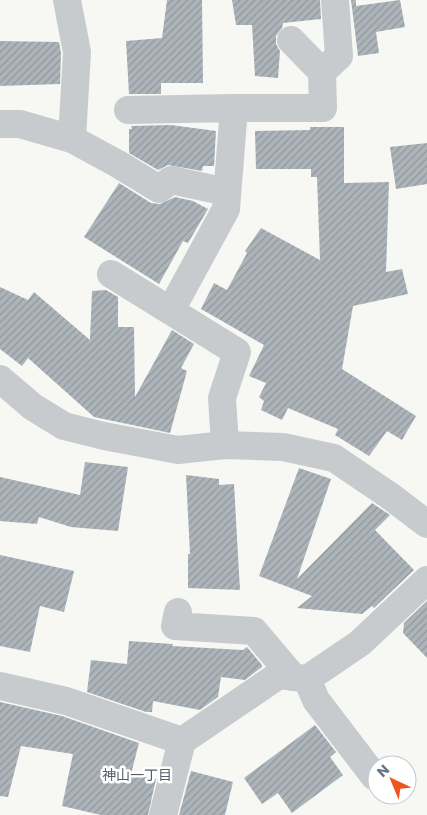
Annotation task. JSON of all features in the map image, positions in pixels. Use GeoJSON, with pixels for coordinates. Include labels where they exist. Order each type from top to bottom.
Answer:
{"type":"FeatureCollection","features":[{"type":"Feature","properties":{"kind":"street"},"geometry":{"type":"LineString","coordinates":[[67,0],[77,52],[72,139]]}},
{"type":"Feature","properties":{"kind":"street"},"geometry":{"type":"LineString","coordinates":[[322,72],[339,56],[335,0]]}},
{"type":"Feature","properties":{"kind":"street"},"geometry":{"type":"LineString","coordinates":[[128,110],[323,108],[322,72],[291,40]]}},
{"type":"Feature","properties":{"kind":"street"},"geometry":{"type":"LineString","coordinates":[[171,310],[226,210],[234,108]]}},
{"type":"Feature","properties":{"kind":"street"},"geometry":{"type":"LineString","coordinates":[[0,124],[20,124],[72,139],[159,189],[171,180],[227,192]]}},
{"type":"Feature","properties":{"kind":"street"},"geometry":{"type":"LineString","coordinates":[[111,274],[236,352],[222,398],[225,445]]}},
{"type":"Feature","properties":{"kind":"street"},"geometry":{"type":"LineString","coordinates":[[0,379],[33,407],[64,426],[104,436],[178,450],[225,445],[282,447],[334,458],[427,524]]}},
{"type":"Feature","properties":{"kind":"street"},"geometry":{"type":"LineString","coordinates":[[163,815],[182,741],[279,675],[300,678],[360,642],[427,580]]}},
{"type":"Feature","properties":{"kind":"street"},"geometry":{"type":"LineString","coordinates":[[178,612],[175,626],[254,631],[300,678],[367,767]]}},
{"type":"Feature","properties":{"kind":"street"},"geometry":{"type":"LineString","coordinates":[[0,686],[66,701],[182,741]]}},
{"type":"Feature","properties":{"kind":"building"},"geometry":{"type":"Polygon","coordinates":[[[167,0],[202,0],[203,83],[161,83],[161,94],[129,94],[126,41],[162,38],[167,0]]]}},
{"type":"Feature","properties":{"kind":"building"},"geometry":{"type":"Polygon","coordinates":[[[232,0],[320,0],[321,19],[283,23],[276,36],[276,44],[280,51],[278,78],[255,76],[252,25],[236,25],[232,0]]]}},
{"type":"Feature","properties":{"kind":"building"},"geometry":{"type":"Polygon","coordinates":[[[351,0],[356,0],[356,6],[400,0],[405,27],[376,32],[379,53],[358,56],[351,0]]]}},
{"type":"Feature","properties":{"kind":"building"},"geometry":{"type":"Polygon","coordinates":[[[0,41],[59,42],[61,53],[60,84],[0,86],[0,41]]]}},
{"type":"Feature","properties":{"kind":"building"},"geometry":{"type":"Polygon","coordinates":[[[171,125],[216,131],[214,166],[203,166],[202,171],[168,165],[158,170],[129,153],[129,129],[132,129],[131,126],[171,125]]]}},
{"type":"Feature","properties":{"kind":"building"},"geometry":{"type":"Polygon","coordinates":[[[310,127],[344,127],[344,183],[389,182],[386,272],[402,269],[408,294],[353,306],[342,369],[416,416],[402,440],[387,431],[369,456],[335,435],[338,429],[288,408],[282,420],[261,410],[264,401],[259,397],[266,383],[249,376],[264,345],[201,309],[214,283],[227,290],[247,253],[245,251],[261,228],[320,260],[317,177],[311,177],[311,169],[256,169],[255,131],[310,130],[310,127]]]}},
{"type":"Feature","properties":{"kind":"building"},"geometry":{"type":"Polygon","coordinates":[[[427,143],[427,184],[396,189],[390,147],[427,143]]]}},
{"type":"Feature","properties":{"kind":"building"},"geometry":{"type":"Polygon","coordinates":[[[119,183],[151,203],[160,204],[175,197],[193,201],[208,209],[188,243],[183,241],[159,284],[84,237],[119,183]]]}},
{"type":"Feature","properties":{"kind":"building"},"geometry":{"type":"Polygon","coordinates":[[[0,287],[28,300],[34,292],[90,340],[92,291],[106,290],[118,297],[118,327],[134,327],[135,397],[172,330],[194,344],[181,368],[187,371],[170,433],[94,417],[28,358],[22,366],[0,349],[0,287]]]}},
{"type":"Feature","properties":{"kind":"building"},"geometry":{"type":"Polygon","coordinates":[[[85,462],[128,467],[118,531],[71,527],[39,517],[37,524],[0,521],[0,477],[80,495],[85,462]]]}},
{"type":"Feature","properties":{"kind":"building"},"geometry":{"type":"Polygon","coordinates":[[[299,468],[331,479],[297,579],[372,503],[390,515],[375,530],[414,570],[374,608],[372,606],[362,614],[297,608],[312,596],[259,576],[299,468]]]}},
{"type":"Feature","properties":{"kind":"building"},"geometry":{"type":"Polygon","coordinates":[[[186,475],[219,479],[219,485],[234,484],[240,590],[188,588],[188,554],[190,554],[186,475]]]}},
{"type":"Feature","properties":{"kind":"building"},"geometry":{"type":"Polygon","coordinates":[[[0,555],[74,571],[64,612],[40,606],[30,652],[0,646],[0,555]]]}},
{"type":"Feature","properties":{"kind":"building"},"geometry":{"type":"Polygon","coordinates":[[[427,601],[427,658],[403,633],[404,623],[427,601]]]}},
{"type":"Feature","properties":{"kind":"building"},"geometry":{"type":"Polygon","coordinates":[[[129,641],[173,644],[172,646],[243,650],[247,647],[262,667],[245,680],[221,677],[218,697],[200,710],[153,701],[152,712],[146,712],[87,692],[91,660],[127,664],[129,641]]]}},
{"type":"Feature","properties":{"kind":"building"},"geometry":{"type":"Polygon","coordinates":[[[0,702],[62,716],[139,743],[131,774],[156,779],[148,815],[101,815],[62,806],[73,754],[21,746],[8,797],[0,796],[0,702]]]}},
{"type":"Feature","properties":{"kind":"building"},"geometry":{"type":"Polygon","coordinates":[[[315,725],[336,752],[330,757],[343,775],[292,813],[278,793],[262,804],[244,778],[315,725]]]}},
{"type":"Feature","properties":{"kind":"building"},"geometry":{"type":"Polygon","coordinates":[[[191,771],[233,782],[225,815],[179,815],[191,771]]]}},
{"type":"Feature","properties":{"kind":"district","name":"神山一丁目"},"geometry":{"type":"Point","coordinates":[137,775]}}]}
